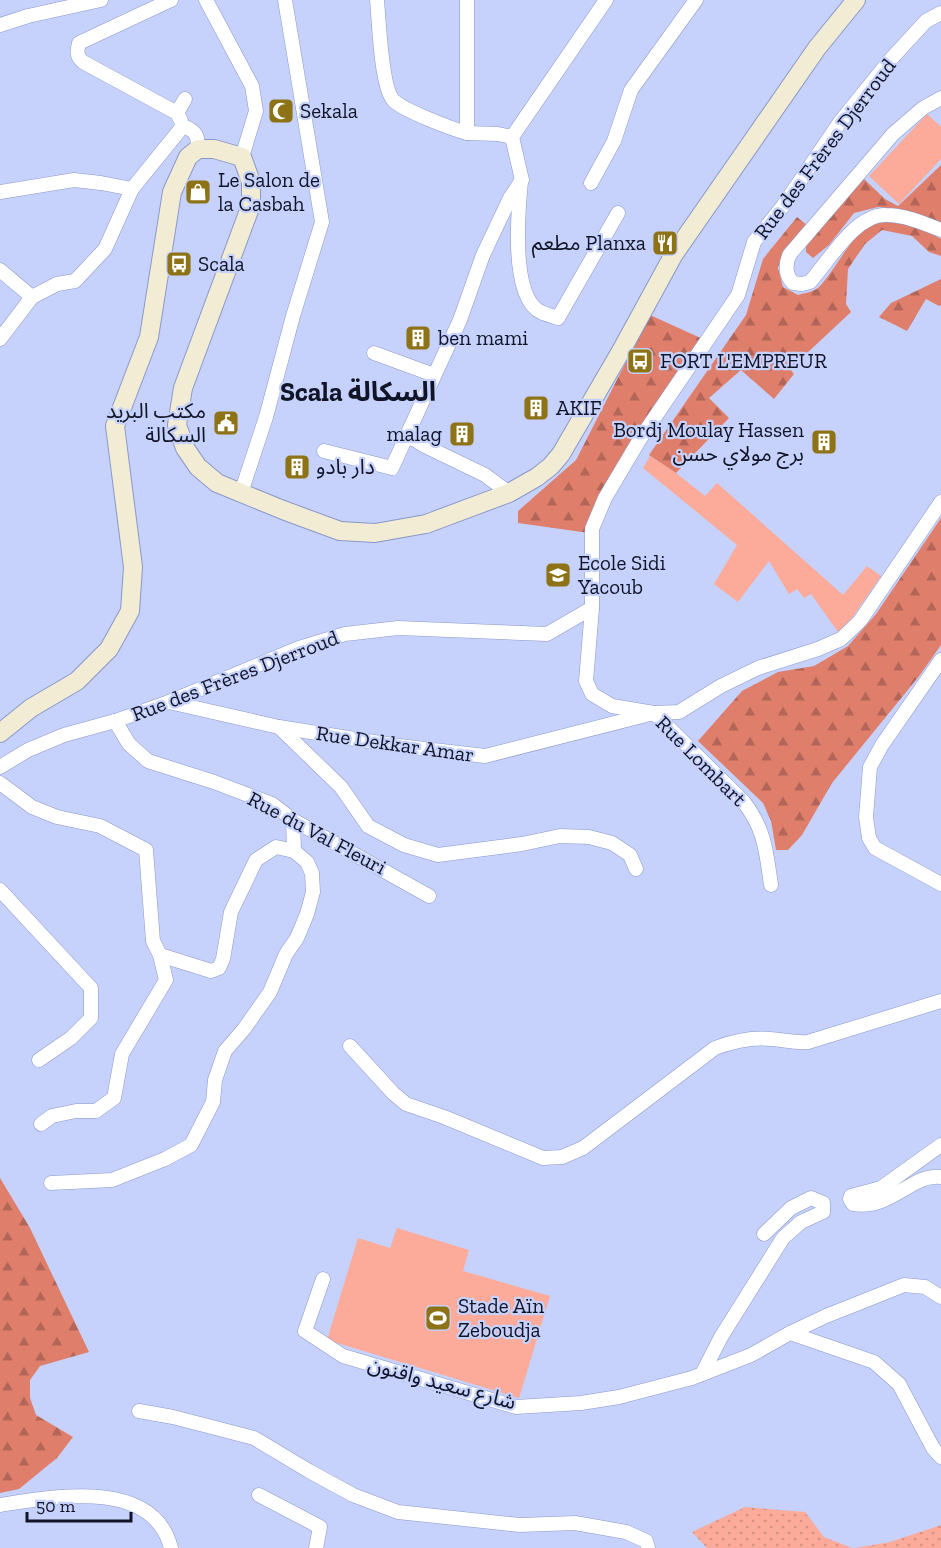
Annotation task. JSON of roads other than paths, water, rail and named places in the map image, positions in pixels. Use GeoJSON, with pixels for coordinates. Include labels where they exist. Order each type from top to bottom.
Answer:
{"type":"FeatureCollection","features":[{"type":"Feature","properties":{"kind":"main road"},"geometry":{"type":"LineString","coordinates":[[0,733],[31,708],[77,681],[109,649],[130,611],[133,567],[115,426],[148,337],[172,192],[188,157],[198,149],[214,149],[242,157],[251,182],[251,205],[183,388],[177,424],[185,448],[198,467],[217,483],[340,531],[375,533],[426,524],[509,493],[537,477],[561,454],[674,254],[817,48],[856,0]]}},
{"type":"Feature","properties":{"kind":"street"},"geometry":{"type":"LineString","coordinates":[[0,25],[28,16],[101,0]]}},
{"type":"Feature","properties":{"kind":"street"},"geometry":{"type":"LineString","coordinates":[[171,0],[79,43],[78,58],[180,119],[194,130],[198,138],[198,149]]}},
{"type":"Feature","properties":{"kind":"street"},"geometry":{"type":"LineString","coordinates":[[203,0],[252,86],[256,111],[242,157]]}},
{"type":"Feature","properties":{"kind":"street"},"geometry":{"type":"LineString","coordinates":[[241,493],[272,400],[293,315],[322,222],[285,0]]}},
{"type":"Feature","properties":{"kind":"street"},"geometry":{"type":"LineString","coordinates":[[377,0],[384,74],[393,101],[467,133],[512,137]]}},
{"type":"Feature","properties":{"kind":"street"},"geometry":{"type":"LineString","coordinates":[[467,0],[467,133]]}},
{"type":"Feature","properties":{"kind":"street"},"geometry":{"type":"LineString","coordinates":[[606,0],[512,137],[522,180],[517,222],[521,284],[532,305],[542,314],[558,318],[618,213]]}},
{"type":"Feature","properties":{"kind":"street"},"geometry":{"type":"LineString","coordinates":[[591,183],[614,141],[631,90],[696,0]]}},
{"type":"Feature","properties":{"kind":"street","name":"Rue des Frères Djerroud"},"geometry":{"type":"LineString","coordinates":[[0,767],[28,750],[64,735],[115,721],[169,702],[299,648],[345,634],[398,628],[547,634],[592,608],[592,529],[605,498],[640,439],[738,295],[754,242],[783,206],[840,122],[891,59],[926,21],[941,13]]}},
{"type":"Feature","properties":{"kind":"street"},"geometry":{"type":"LineString","coordinates":[[941,98],[923,108],[893,134],[790,254],[787,260],[787,273],[793,283],[810,282],[854,229],[864,221],[882,214],[908,218],[941,230]]}},
{"type":"Feature","properties":{"kind":"street"},"geometry":{"type":"LineString","coordinates":[[0,339],[32,297],[57,284],[75,281],[105,249],[132,189],[180,119],[185,99]]}},
{"type":"Feature","properties":{"kind":"street"},"geometry":{"type":"LineString","coordinates":[[0,192],[74,180],[132,189]]}},
{"type":"Feature","properties":{"kind":"street"},"geometry":{"type":"LineString","coordinates":[[324,451],[392,468],[460,320],[483,255],[510,198],[522,180]]}},
{"type":"Feature","properties":{"kind":"street"},"geometry":{"type":"LineString","coordinates":[[0,270],[32,297]]}},
{"type":"Feature","properties":{"kind":"street"},"geometry":{"type":"LineString","coordinates":[[374,353],[434,375]]}},
{"type":"Feature","properties":{"kind":"street"},"geometry":{"type":"LineString","coordinates":[[407,435],[485,476],[509,493]]}},
{"type":"Feature","properties":{"kind":"street"},"geometry":{"type":"LineString","coordinates":[[654,713],[680,712],[721,686],[758,668],[818,649],[841,639],[860,621],[941,502]]}},
{"type":"Feature","properties":{"kind":"street","name":"Rue Lombart"},"geometry":{"type":"LineString","coordinates":[[592,608],[586,681],[592,694],[612,706],[654,713],[743,801],[755,817],[764,840],[771,885]]}},
{"type":"Feature","properties":{"kind":"street"},"geometry":{"type":"LineString","coordinates":[[941,660],[882,745],[870,768],[866,817],[869,838],[875,848],[941,884]]}},
{"type":"Feature","properties":{"kind":"street","name":"Rue Dekkar Amar"},"geometry":{"type":"LineString","coordinates":[[169,702],[279,727],[399,746],[485,756],[654,713]]}},
{"type":"Feature","properties":{"kind":"street","name":"Rue du Val Fleuri"},"geometry":{"type":"LineString","coordinates":[[115,721],[129,744],[148,761],[272,804],[293,820],[429,896]]}},
{"type":"Feature","properties":{"kind":"street"},"geometry":{"type":"LineString","coordinates":[[279,727],[341,787],[369,826],[404,845],[438,855],[522,844],[560,836],[589,837],[612,843],[630,855],[636,869]]}},
{"type":"Feature","properties":{"kind":"street"},"geometry":{"type":"LineString","coordinates":[[0,783],[32,807],[57,817],[100,826],[146,850],[153,941],[166,980],[122,1054],[114,1098],[96,1111],[76,1111],[52,1116],[41,1124]]}},
{"type":"Feature","properties":{"kind":"street"},"geometry":{"type":"LineString","coordinates":[[293,820],[294,851]]}},
{"type":"Feature","properties":{"kind":"street"},"geometry":{"type":"LineString","coordinates":[[51,1183],[112,1180],[165,1159],[191,1145],[213,1102],[215,1080],[225,1052],[270,992],[286,954],[297,938],[308,914],[313,892],[312,873],[308,862],[294,851],[276,847],[256,860],[231,912],[223,959],[219,968],[210,971],[159,955]]}},
{"type":"Feature","properties":{"kind":"street"},"geometry":{"type":"LineString","coordinates":[[0,890],[91,988],[91,1018],[71,1038],[39,1060]]}},
{"type":"Feature","properties":{"kind":"street"},"geometry":{"type":"LineString","coordinates":[[350,1046],[406,1104],[444,1117],[543,1158],[562,1157],[583,1149],[715,1048],[737,1040],[773,1039],[791,1043],[808,1042],[941,1001]]}},
{"type":"Feature","properties":{"kind":"street"},"geometry":{"type":"LineString","coordinates":[[941,1145],[881,1188],[859,1192],[850,1199],[853,1204],[863,1206],[876,1204],[925,1178],[941,1177]]}},
{"type":"Feature","properties":{"kind":"street"},"geometry":{"type":"LineString","coordinates":[[702,1374],[721,1337],[783,1238],[801,1222],[823,1212],[823,1203],[811,1198],[791,1208],[764,1234]]}},
{"type":"Feature","properties":{"kind":"street","name":"شارع سعيد واقنون"},"geometry":{"type":"LineString","coordinates":[[323,1279],[305,1331],[343,1356],[516,1407],[581,1403],[702,1374],[751,1355],[790,1333],[904,1285],[925,1287],[941,1297]]}},
{"type":"Feature","properties":{"kind":"street"},"geometry":{"type":"LineString","coordinates":[[790,1333],[874,1362],[899,1384],[933,1448],[941,1457]]}},
{"type":"Feature","properties":{"kind":"street"},"geometry":{"type":"LineString","coordinates":[[140,1411],[254,1438],[353,1495],[398,1512],[520,1525],[575,1524],[626,1532],[646,1541],[648,1548]]}},
{"type":"Feature","properties":{"kind":"street"},"geometry":{"type":"LineString","coordinates":[[259,1495],[320,1527],[316,1548]]}},
{"type":"Feature","properties":{"kind":"street"},"geometry":{"type":"LineString","coordinates":[[0,1505],[57,1497],[107,1497],[123,1500],[150,1515],[161,1526],[169,1539],[171,1548]]}},
{"type":"Feature","properties":{"kind":"place","name":"Sekala"},"geometry":{"type":"Point","coordinates":[281,111]}},
{"type":"Feature","properties":{"kind":"place","name":"Le Salon de la Casbah"},"geometry":{"type":"Point","coordinates":[198,192]}},
{"type":"Feature","properties":{"kind":"place","name":"مطعم Planxa"},"geometry":{"type":"Point","coordinates":[665,243]}},
{"type":"Feature","properties":{"kind":"place","name":"Scala"},"geometry":{"type":"Point","coordinates":[179,264]}},
{"type":"Feature","properties":{"kind":"place","name":"ben mami"},"geometry":{"type":"Point","coordinates":[418,338]}},
{"type":"Feature","properties":{"kind":"place","name":"FORT L'EMPREUR"},"geometry":{"type":"Point","coordinates":[640,361]}},
{"type":"Feature","properties":{"kind":"place","name":"AKIF"},"geometry":{"type":"Point","coordinates":[536,408]}},
{"type":"Feature","properties":{"kind":"place","name":"مكتب البريد السكالة"},"geometry":{"type":"Point","coordinates":[226,423]}},
{"type":"Feature","properties":{"kind":"place","name":"malag"},"geometry":{"type":"Point","coordinates":[462,434]}},
{"type":"Feature","properties":{"kind":"place","name":"Bordj Moulay Hassen برج مولاي حسن"},"geometry":{"type":"Point","coordinates":[824,442]}},
{"type":"Feature","properties":{"kind":"place","name":"دار بادو"},"geometry":{"type":"Point","coordinates":[297,467]}},
{"type":"Feature","properties":{"kind":"place","name":"Ecole Sidi Yacoub"},"geometry":{"type":"Point","coordinates":[558,575]}},
{"type":"Feature","properties":{"kind":"place","name":"Stade Aïn Zeboudja"},"geometry":{"type":"Point","coordinates":[438,1318]}},
{"type":"Feature","properties":{"kind":"district","name":"Scala السكالة"},"geometry":{"type":"Point","coordinates":[358,392]}}]}
